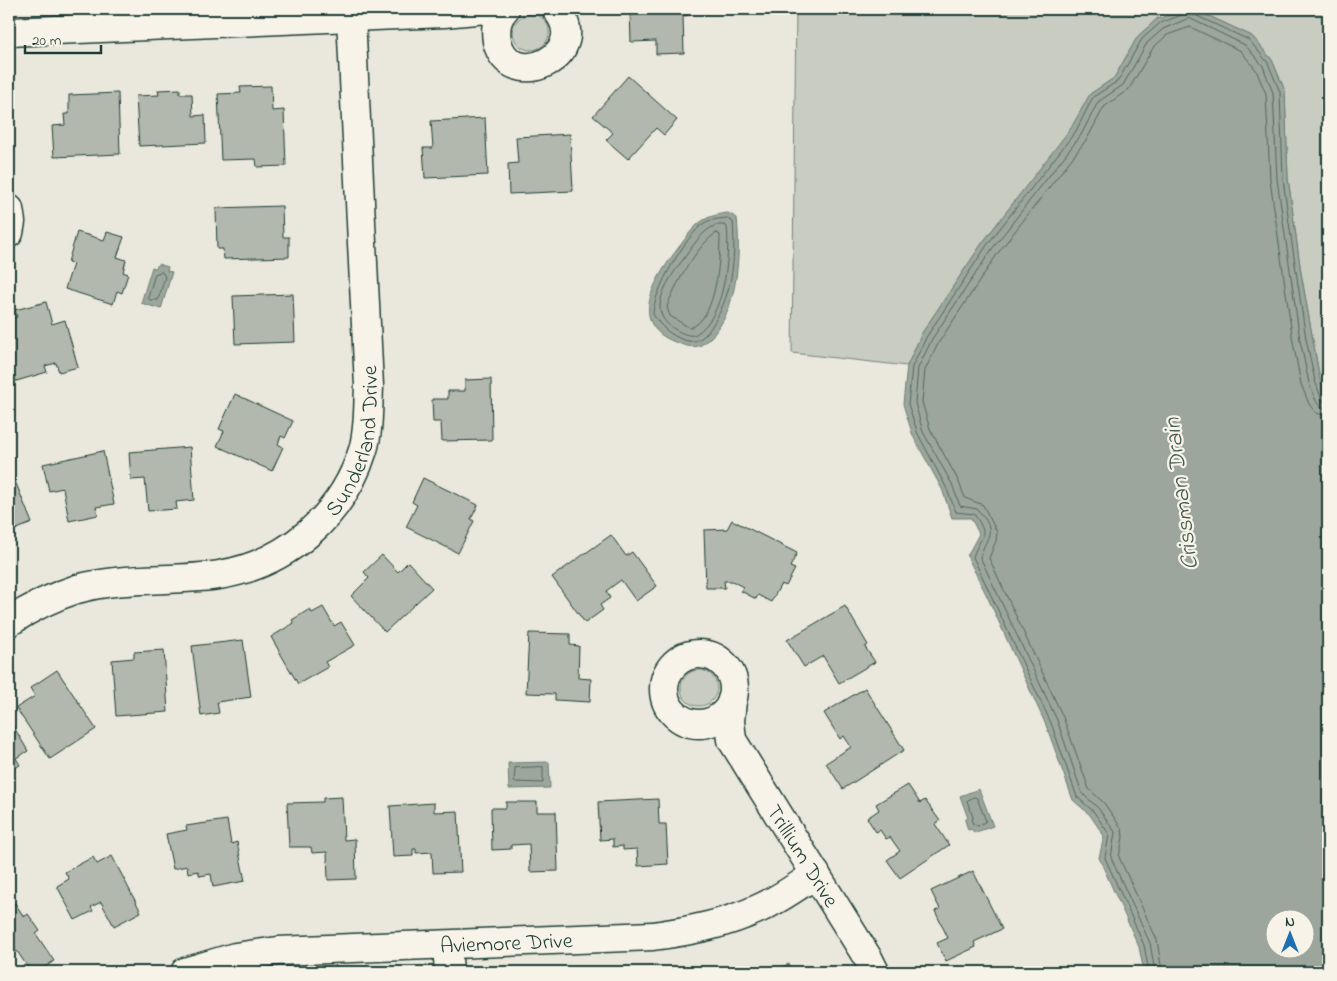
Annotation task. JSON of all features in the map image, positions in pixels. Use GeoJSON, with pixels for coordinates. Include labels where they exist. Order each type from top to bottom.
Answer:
{"type":"FeatureCollection","features":[{"type":"Feature","properties":{"kind":"street"},"geometry":{"type":"LineString","coordinates":[[9,32],[444,13],[486,9]]}},
{"type":"Feature","properties":{"kind":"street"},"geometry":{"type":"LineString","coordinates":[[498,45],[497,23],[505,9]]}},
{"type":"Feature","properties":{"kind":"street"},"geometry":{"type":"LineString","coordinates":[[444,13],[481,29],[498,45],[504,55],[518,64],[535,67],[546,64],[556,57],[562,48],[565,37],[565,25],[556,9]]}},
{"type":"Feature","properties":{"kind":"street","name":"Sunderland Drive"},"geometry":{"type":"LineString","coordinates":[[9,622],[49,599],[78,589],[118,582],[220,574],[249,567],[281,553],[309,533],[332,510],[350,482],[364,449],[368,418],[369,386],[352,17]]}},
{"type":"Feature","properties":{"kind":"street"},"geometry":{"type":"LineString","coordinates":[[9,209],[11,222],[9,233]]}},
{"type":"Feature","properties":{"kind":"street","name":"Trillium Drive"},"geometry":{"type":"LineString","coordinates":[[732,740],[730,721],[734,689],[732,678],[727,668],[708,655],[686,656],[676,663],[669,672],[665,682],[665,694],[668,705],[675,714],[685,720],[716,730],[732,740],[875,972]]}},
{"type":"Feature","properties":{"kind":"street"},"geometry":{"type":"LineString","coordinates":[[696,723],[707,723],[718,718],[727,710],[732,700]]}},
{"type":"Feature","properties":{"kind":"street","name":"Aviemore Drive"},"geometry":{"type":"LineString","coordinates":[[185,972],[235,957],[278,951],[653,936],[686,931],[724,922],[761,908],[816,874]]}},
{"type":"Feature","properties":{"kind":"street"},"geometry":{"type":"LineString","coordinates":[[447,944],[449,972]]}},
{"type":"Feature","properties":{"kind":"shaded area"},"geometry":{"type":"Polygon","coordinates":[[[796,9],[1161,9],[1157,19],[1138,36],[1114,78],[1090,94],[1072,128],[983,242],[922,333],[907,366],[792,353],[796,9]]]}},
{"type":"Feature","properties":{"kind":"shaded area"},"geometry":{"type":"Polygon","coordinates":[[[1194,9],[1328,9],[1328,403],[1320,380],[1301,273],[1288,178],[1285,91],[1272,60],[1252,36],[1194,9]]]}},
{"type":"Feature","properties":{"kind":"shaded area"},"geometry":{"type":"Polygon","coordinates":[[[531,14],[538,15],[544,19],[548,25],[548,39],[544,45],[538,49],[531,50],[524,49],[518,45],[514,39],[513,32],[514,25],[518,19],[524,15],[531,14]]]}},
{"type":"Feature","properties":{"kind":"shaded area"},"geometry":{"type":"Polygon","coordinates":[[[699,670],[712,675],[717,688],[712,701],[699,706],[686,701],[681,688],[686,675],[699,670]]]}},
{"type":"Feature","properties":{"kind":"water","name":"Crissman Drain"},"geometry":{"type":"Polygon","coordinates":[[[1186,9],[1194,9],[1252,36],[1272,60],[1285,91],[1288,178],[1301,273],[1320,380],[1328,403],[1328,972],[1144,972],[1139,947],[1099,858],[1104,836],[1090,815],[1073,800],[1046,725],[967,556],[979,534],[971,518],[952,518],[942,489],[913,436],[903,404],[907,366],[922,333],[983,242],[1071,128],[1090,94],[1114,78],[1138,36],[1157,19],[1186,9]]]}},
{"type":"Feature","properties":{"kind":"water"},"geometry":{"type":"Polygon","coordinates":[[[728,213],[737,218],[738,233],[737,269],[730,305],[723,321],[713,335],[701,345],[691,347],[675,342],[660,334],[652,324],[649,313],[654,287],[668,262],[697,225],[710,217],[728,213]]]}},
{"type":"Feature","properties":{"kind":"water"},"geometry":{"type":"Polygon","coordinates":[[[158,264],[168,267],[167,271],[172,272],[161,309],[141,303],[152,267],[156,268],[158,264]]]}},
{"type":"Feature","properties":{"kind":"water"},"geometry":{"type":"Polygon","coordinates":[[[549,762],[550,788],[509,789],[508,763],[549,762]]]}},
{"type":"Feature","properties":{"kind":"water"},"geometry":{"type":"Polygon","coordinates":[[[979,789],[993,826],[974,833],[972,829],[968,830],[965,820],[968,818],[960,796],[979,789]]]}},
{"type":"Feature","properties":{"kind":"building"},"geometry":{"type":"Polygon","coordinates":[[[690,9],[690,15],[683,16],[684,53],[656,54],[656,41],[631,42],[630,10],[690,9]]]}},
{"type":"Feature","properties":{"kind":"building"},"geometry":{"type":"Polygon","coordinates":[[[628,76],[677,120],[664,135],[656,128],[628,159],[606,140],[613,133],[593,116],[628,76]]]}},
{"type":"Feature","properties":{"kind":"building"},"geometry":{"type":"Polygon","coordinates":[[[271,86],[272,111],[284,110],[286,166],[257,167],[256,159],[221,160],[218,94],[241,93],[240,87],[271,86]]]}},
{"type":"Feature","properties":{"kind":"building"},"geometry":{"type":"Polygon","coordinates":[[[180,89],[180,94],[192,94],[193,116],[205,115],[206,143],[139,146],[136,96],[159,95],[158,90],[180,89]]]}},
{"type":"Feature","properties":{"kind":"building"},"geometry":{"type":"Polygon","coordinates":[[[118,93],[120,154],[54,157],[52,126],[65,125],[64,114],[69,114],[69,95],[118,93]]]}},
{"type":"Feature","properties":{"kind":"building"},"geometry":{"type":"Polygon","coordinates":[[[485,118],[488,175],[425,178],[423,148],[433,148],[431,121],[485,118]]]}},
{"type":"Feature","properties":{"kind":"building"},"geometry":{"type":"Polygon","coordinates":[[[570,134],[573,191],[509,194],[508,164],[518,163],[516,137],[570,134]]]}},
{"type":"Feature","properties":{"kind":"building"},"geometry":{"type":"Polygon","coordinates":[[[282,206],[283,237],[289,237],[289,257],[224,259],[223,249],[217,249],[216,208],[282,206]]]}},
{"type":"Feature","properties":{"kind":"building"},"geometry":{"type":"Polygon","coordinates":[[[77,232],[104,240],[107,232],[124,237],[117,257],[126,260],[123,272],[128,274],[122,293],[117,291],[113,304],[65,289],[73,264],[68,262],[77,232]]]}},
{"type":"Feature","properties":{"kind":"building"},"geometry":{"type":"Polygon","coordinates":[[[293,294],[295,342],[235,344],[233,296],[293,294]]]}},
{"type":"Feature","properties":{"kind":"building"},"geometry":{"type":"Polygon","coordinates":[[[46,302],[52,324],[65,320],[78,367],[59,372],[56,363],[45,366],[47,372],[13,382],[9,368],[9,319],[17,317],[15,310],[46,302]]]}},
{"type":"Feature","properties":{"kind":"building"},"geometry":{"type":"Polygon","coordinates":[[[491,379],[492,440],[442,441],[441,422],[433,422],[432,399],[448,399],[448,391],[465,391],[465,380],[491,379]]]}},
{"type":"Feature","properties":{"kind":"building"},"geometry":{"type":"Polygon","coordinates":[[[235,394],[293,421],[285,438],[281,436],[278,444],[283,447],[272,471],[217,446],[224,431],[219,429],[235,394]]]}},
{"type":"Feature","properties":{"kind":"building"},"geometry":{"type":"Polygon","coordinates":[[[190,447],[194,500],[176,502],[177,509],[148,511],[145,479],[131,480],[129,452],[190,447]]]}},
{"type":"Feature","properties":{"kind":"building"},"geometry":{"type":"Polygon","coordinates":[[[103,451],[114,504],[96,507],[98,515],[69,521],[63,488],[49,491],[43,464],[103,451]]]}},
{"type":"Feature","properties":{"kind":"building"},"geometry":{"type":"Polygon","coordinates":[[[9,466],[32,523],[12,531],[15,537],[9,539],[9,466]]]}},
{"type":"Feature","properties":{"kind":"building"},"geometry":{"type":"Polygon","coordinates":[[[423,478],[478,505],[471,519],[474,521],[458,553],[406,527],[417,505],[412,502],[423,478]]]}},
{"type":"Feature","properties":{"kind":"building"},"geometry":{"type":"Polygon","coordinates":[[[732,520],[797,553],[790,567],[795,569],[786,586],[781,584],[771,602],[758,595],[756,599],[741,591],[743,587],[732,581],[724,581],[725,588],[706,588],[704,530],[727,529],[732,520]]]}},
{"type":"Feature","properties":{"kind":"building"},"geometry":{"type":"Polygon","coordinates":[[[611,535],[626,556],[632,552],[657,586],[636,601],[621,580],[606,591],[610,598],[600,605],[603,610],[585,623],[552,577],[611,535]]]}},
{"type":"Feature","properties":{"kind":"building"},"geometry":{"type":"Polygon","coordinates":[[[382,555],[398,572],[408,562],[432,588],[385,632],[351,596],[369,578],[364,572],[382,555]]]}},
{"type":"Feature","properties":{"kind":"building"},"geometry":{"type":"Polygon","coordinates":[[[845,606],[868,645],[865,647],[875,662],[839,683],[823,656],[804,667],[787,640],[845,606]]]}},
{"type":"Feature","properties":{"kind":"building"},"geometry":{"type":"Polygon","coordinates":[[[323,607],[334,626],[341,622],[355,645],[325,662],[328,667],[298,684],[271,637],[294,623],[292,620],[310,609],[312,613],[323,607]]]}},
{"type":"Feature","properties":{"kind":"building"},"geometry":{"type":"Polygon","coordinates":[[[529,633],[570,634],[570,645],[579,646],[578,678],[591,679],[590,702],[555,700],[555,694],[526,693],[529,633]]]}},
{"type":"Feature","properties":{"kind":"building"},"geometry":{"type":"Polygon","coordinates":[[[243,640],[251,697],[217,702],[219,713],[201,716],[192,646],[243,640]]]}},
{"type":"Feature","properties":{"kind":"building"},"geometry":{"type":"Polygon","coordinates":[[[164,650],[168,712],[116,716],[112,660],[134,658],[134,652],[164,650]]]}},
{"type":"Feature","properties":{"kind":"building"},"geometry":{"type":"Polygon","coordinates":[[[57,670],[96,729],[50,759],[16,708],[35,696],[30,688],[57,670]]]}},
{"type":"Feature","properties":{"kind":"building"},"geometry":{"type":"Polygon","coordinates":[[[865,688],[904,750],[843,789],[826,763],[851,747],[844,736],[840,739],[824,713],[865,688]]]}},
{"type":"Feature","properties":{"kind":"building"},"geometry":{"type":"Polygon","coordinates":[[[12,724],[28,751],[16,758],[20,765],[9,771],[9,726],[12,724]]]}},
{"type":"Feature","properties":{"kind":"building"},"geometry":{"type":"Polygon","coordinates":[[[908,785],[920,803],[925,800],[940,821],[935,824],[949,845],[900,878],[887,860],[900,851],[890,837],[886,839],[880,830],[876,832],[867,818],[879,810],[876,804],[908,785]]]}},
{"type":"Feature","properties":{"kind":"building"},"geometry":{"type":"Polygon","coordinates":[[[342,797],[344,840],[355,839],[356,879],[328,880],[327,852],[312,853],[311,847],[289,847],[287,803],[323,802],[323,798],[342,797]]]}},
{"type":"Feature","properties":{"kind":"building"},"geometry":{"type":"Polygon","coordinates":[[[658,799],[659,824],[666,824],[668,864],[638,866],[637,849],[623,850],[623,846],[613,847],[613,839],[600,840],[598,802],[658,799]]]}},
{"type":"Feature","properties":{"kind":"building"},"geometry":{"type":"Polygon","coordinates":[[[506,802],[537,802],[537,812],[556,812],[558,871],[530,872],[529,844],[511,845],[511,849],[492,850],[491,808],[506,808],[506,802]]]}},
{"type":"Feature","properties":{"kind":"building"},"geometry":{"type":"Polygon","coordinates":[[[434,803],[434,812],[458,811],[461,872],[433,873],[432,852],[416,853],[416,849],[413,849],[413,856],[393,857],[390,806],[434,803]]]}},
{"type":"Feature","properties":{"kind":"building"},"geometry":{"type":"Polygon","coordinates":[[[227,820],[231,844],[237,842],[245,881],[213,887],[211,874],[200,876],[198,871],[188,873],[187,866],[173,869],[166,834],[187,830],[186,826],[227,820]]]}},
{"type":"Feature","properties":{"kind":"building"},"geometry":{"type":"Polygon","coordinates":[[[112,856],[141,912],[114,926],[101,902],[91,907],[93,911],[75,920],[57,886],[69,879],[65,872],[93,857],[97,864],[112,856]]]}},
{"type":"Feature","properties":{"kind":"building"},"geometry":{"type":"Polygon","coordinates":[[[973,871],[1002,929],[974,942],[976,947],[946,961],[937,943],[948,938],[935,911],[940,909],[931,891],[973,871]]]}},
{"type":"Feature","properties":{"kind":"building"},"geometry":{"type":"Polygon","coordinates":[[[15,903],[24,917],[28,914],[40,931],[36,934],[54,961],[37,972],[31,972],[17,951],[9,957],[9,907],[15,903]]]}},
{"type":"Feature","properties":{"kind":"building"},"geometry":{"type":"Polygon","coordinates":[[[789,964],[792,972],[773,971],[789,964]]]}}]}
